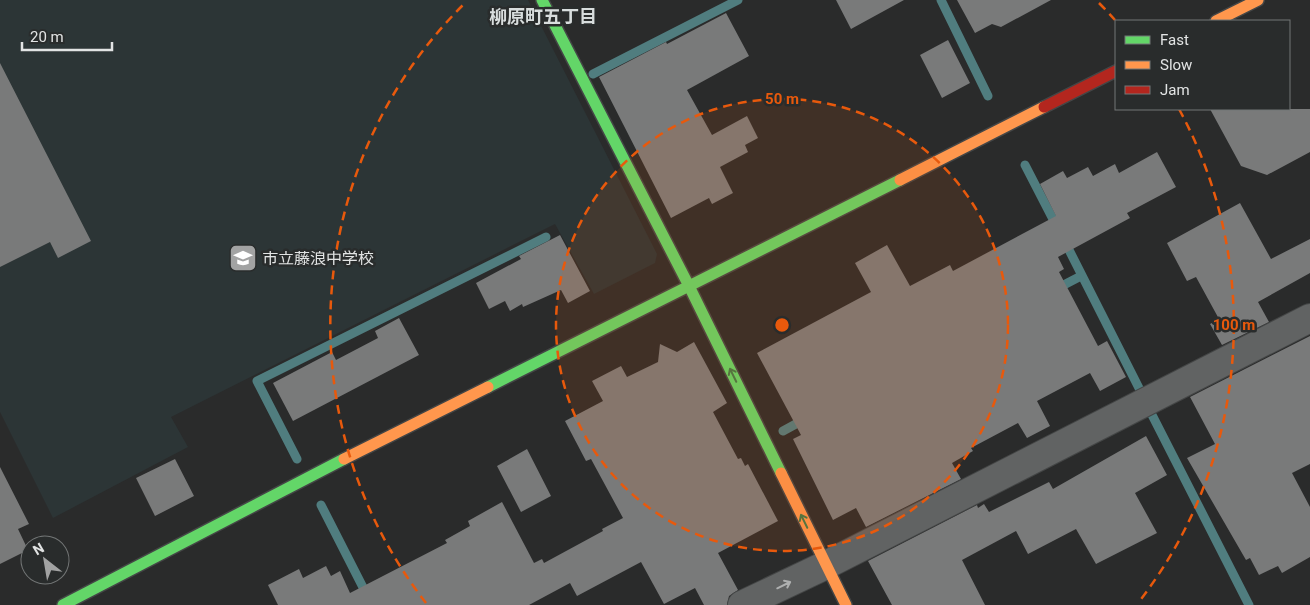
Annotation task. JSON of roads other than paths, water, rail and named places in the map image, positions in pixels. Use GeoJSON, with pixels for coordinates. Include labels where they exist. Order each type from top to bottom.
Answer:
{"type":"FeatureCollection","features":[{"type":"Feature","properties":{"kind":"street"},"geometry":{"type":"LineString","coordinates":[[542,0],[689,286],[846,605]]}},
{"type":"Feature","properties":{"kind":"street"},"geometry":{"type":"LineString","coordinates":[[1218,20],[1258,0]]}},
{"type":"Feature","properties":{"kind":"street"},"geometry":{"type":"LineString","coordinates":[[63,605],[299,482],[1115,72]]}},
{"type":"Feature","properties":{"kind":"street"},"geometry":{"type":"LineString","coordinates":[[742,605],[826,565],[1310,318]]}},
{"type":"Feature","properties":{"kind":"waterway"},"geometry":{"type":"LineString","coordinates":[[593,74],[738,0]]}},
{"type":"Feature","properties":{"kind":"waterway"},"geometry":{"type":"LineString","coordinates":[[941,0],[988,96]]}},
{"type":"Feature","properties":{"kind":"waterway"},"geometry":{"type":"LineString","coordinates":[[1025,165],[1058,229]]}},
{"type":"Feature","properties":{"kind":"waterway"},"geometry":{"type":"LineString","coordinates":[[297,459],[257,381],[546,237]]}},
{"type":"Feature","properties":{"kind":"waterway"},"geometry":{"type":"LineString","coordinates":[[1064,240],[1141,392]]}},
{"type":"Feature","properties":{"kind":"waterway"},"geometry":{"type":"LineString","coordinates":[[1056,289],[1081,276]]}},
{"type":"Feature","properties":{"kind":"waterway"},"geometry":{"type":"LineString","coordinates":[[1149,409],[1249,605]]}},
{"type":"Feature","properties":{"kind":"waterway"},"geometry":{"type":"LineString","coordinates":[[783,431],[805,419]]}},
{"type":"Feature","properties":{"kind":"waterway"},"geometry":{"type":"LineString","coordinates":[[321,505],[372,605]]}},
{"type":"Feature","properties":{"kind":"place","name":"市立藤浪中学校"},"geometry":{"type":"Point","coordinates":[243,258]}},
{"type":"Feature","properties":{"kind":"district","name":"柳原町五丁目"},"geometry":{"type":"Point","coordinates":[543,17]}}]}
